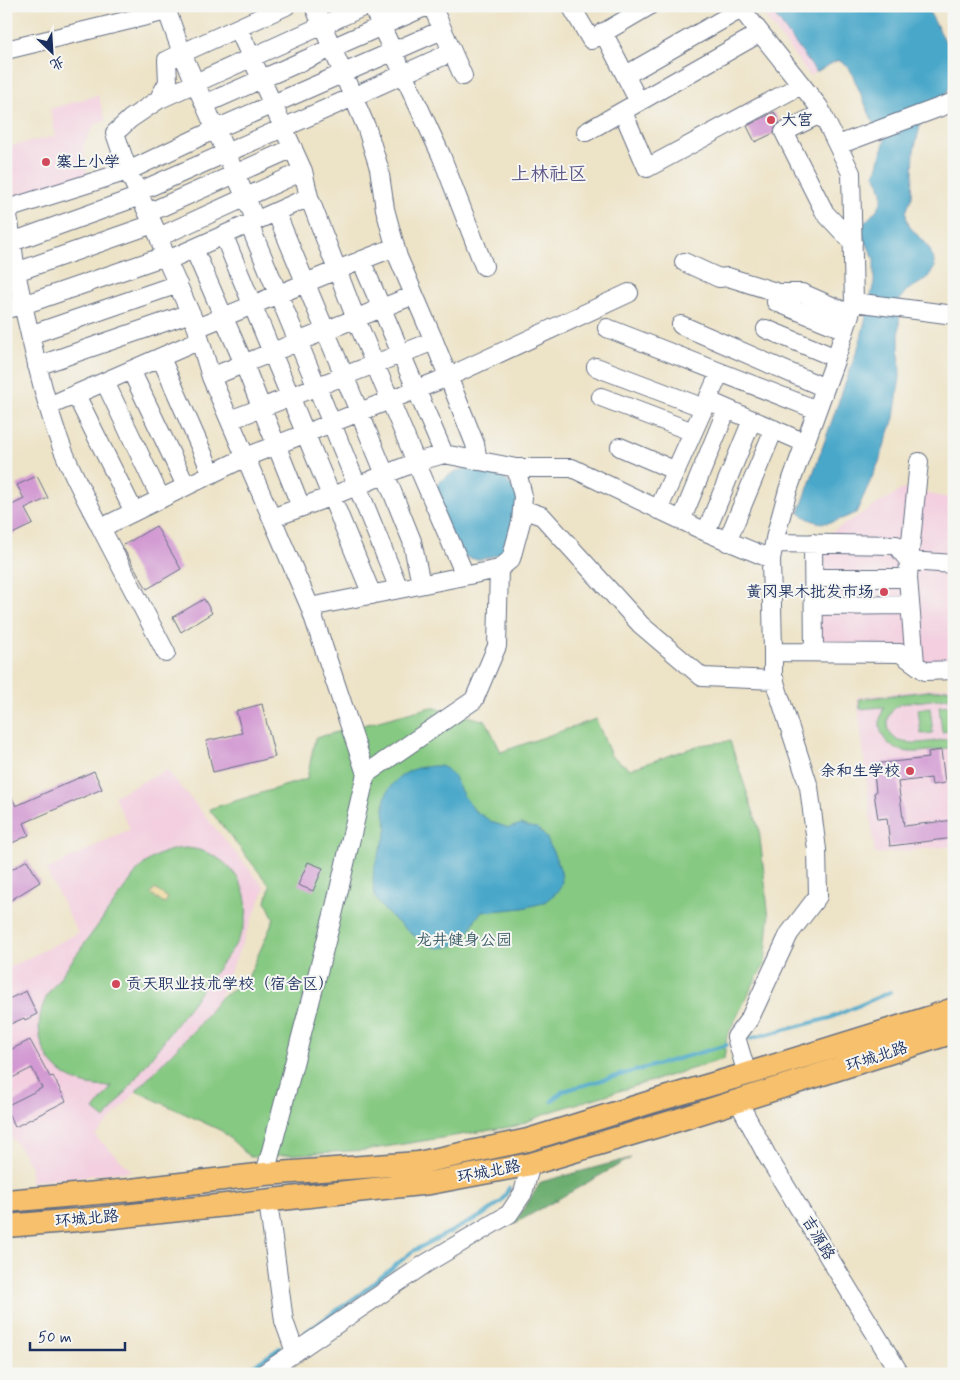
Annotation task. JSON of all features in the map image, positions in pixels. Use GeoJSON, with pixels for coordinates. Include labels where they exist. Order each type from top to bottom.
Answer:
{"type":"FeatureCollection","features":[{"type":"Feature","properties":{"kind":"main road","name":"环城北路"},"geometry":{"type":"LineString","coordinates":[[6,1201],[131,1190],[266,1174],[288,1174],[418,1163],[519,1142],[747,1074],[954,1009]]}},
{"type":"Feature","properties":{"kind":"main road","name":"环城北路"},"geometry":{"type":"LineString","coordinates":[[6,1226],[114,1217],[430,1183],[531,1164],[746,1099],[954,1032]]}},
{"type":"Feature","properties":{"kind":"main road"},"geometry":{"type":"LineString","coordinates":[[746,1099],[747,1074]]}},
{"type":"Feature","properties":{"kind":"main road"},"geometry":{"type":"LineString","coordinates":[[266,1174],[268,1200]]}},
{"type":"Feature","properties":{"kind":"street"},"geometry":{"type":"LineString","coordinates":[[158,100],[168,82],[167,60],[286,6]]}},
{"type":"Feature","properties":{"kind":"street"},"geometry":{"type":"LineString","coordinates":[[314,6],[367,128],[379,168],[385,209],[398,257],[475,444],[478,461]]}},
{"type":"Feature","properties":{"kind":"street"},"geometry":{"type":"LineString","coordinates":[[266,1174],[334,911],[366,774],[310,607],[211,377],[196,327],[128,171],[115,133],[130,119],[158,100],[365,6]]}},
{"type":"Feature","properties":{"kind":"street"},"geometry":{"type":"LineString","coordinates":[[372,6],[441,154],[484,266]]}},
{"type":"Feature","properties":{"kind":"street"},"geometry":{"type":"LineString","coordinates":[[204,104],[427,6]]}},
{"type":"Feature","properties":{"kind":"street"},"geometry":{"type":"LineString","coordinates":[[432,6],[463,76]]}},
{"type":"Feature","properties":{"kind":"street"},"geometry":{"type":"LineString","coordinates":[[571,6],[590,40],[649,6]]}},
{"type":"Feature","properties":{"kind":"street"},"geometry":{"type":"LineString","coordinates":[[626,75],[740,8],[819,107],[851,173],[854,312],[788,490],[773,551],[774,676],[809,787],[817,850],[818,896],[789,934],[750,1018],[736,1037],[747,1074]]}},
{"type":"Feature","properties":{"kind":"street"},"geometry":{"type":"LineString","coordinates":[[6,50],[167,10],[182,52],[245,197],[252,223],[278,294],[399,589]]}},
{"type":"Feature","properties":{"kind":"street"},"geometry":{"type":"LineString","coordinates":[[238,28],[303,171],[309,198],[374,364],[466,575]]}},
{"type":"Feature","properties":{"kind":"street"},"geometry":{"type":"LineString","coordinates":[[166,653],[101,528],[61,445],[37,366],[30,335],[15,307],[16,272],[7,209],[128,171],[216,129],[442,30]]}},
{"type":"Feature","properties":{"kind":"street"},"geometry":{"type":"LineString","coordinates":[[603,32],[639,102]]}},
{"type":"Feature","properties":{"kind":"street"},"geometry":{"type":"LineString","coordinates":[[586,132],[760,33]]}},
{"type":"Feature","properties":{"kind":"street"},"geometry":{"type":"LineString","coordinates":[[9,233],[139,194],[452,52]]}},
{"type":"Feature","properties":{"kind":"street"},"geometry":{"type":"LineString","coordinates":[[623,112],[647,168],[801,85]]}},
{"type":"Feature","properties":{"kind":"street"},"geometry":{"type":"LineString","coordinates":[[838,145],[954,102]]}},
{"type":"Feature","properties":{"kind":"street"},"geometry":{"type":"LineString","coordinates":[[822,113],[784,132],[825,213],[853,242]]}},
{"type":"Feature","properties":{"kind":"street"},"geometry":{"type":"LineString","coordinates":[[153,225],[235,174],[293,148]]}},
{"type":"Feature","properties":{"kind":"street"},"geometry":{"type":"LineString","coordinates":[[16,272],[153,225],[245,197],[303,171]]}},
{"type":"Feature","properties":{"kind":"street"},"geometry":{"type":"LineString","coordinates":[[15,307],[194,249],[309,198]]}},
{"type":"Feature","properties":{"kind":"street"},"geometry":{"type":"LineString","coordinates":[[276,212],[386,474],[412,541],[422,584]]}},
{"type":"Feature","properties":{"kind":"street"},"geometry":{"type":"LineString","coordinates":[[224,236],[372,594]]}},
{"type":"Feature","properties":{"kind":"street"},"geometry":{"type":"LineString","coordinates":[[37,366],[196,327],[396,247]]}},
{"type":"Feature","properties":{"kind":"street"},"geometry":{"type":"LineString","coordinates":[[194,249],[263,408],[301,507]]}},
{"type":"Feature","properties":{"kind":"street"},"geometry":{"type":"LineString","coordinates":[[361,260],[444,454]]}},
{"type":"Feature","properties":{"kind":"street"},"geometry":{"type":"LineString","coordinates":[[684,262],[719,278],[728,277],[779,293],[802,293],[854,312]]}},
{"type":"Feature","properties":{"kind":"street"},"geometry":{"type":"LineString","coordinates":[[30,335],[178,284]]}},
{"type":"Feature","properties":{"kind":"street"},"geometry":{"type":"LineString","coordinates":[[101,528],[246,457],[448,377],[629,293]]}},
{"type":"Feature","properties":{"kind":"street"},"geometry":{"type":"LineString","coordinates":[[211,377],[414,295]]}},
{"type":"Feature","properties":{"kind":"street"},"geometry":{"type":"LineString","coordinates":[[776,302],[854,312],[901,307],[954,315]]}},
{"type":"Feature","properties":{"kind":"street"},"geometry":{"type":"LineString","coordinates":[[681,325],[825,388]]}},
{"type":"Feature","properties":{"kind":"street"},"geometry":{"type":"LineString","coordinates":[[49,406],[160,358],[196,327]]}},
{"type":"Feature","properties":{"kind":"street"},"geometry":{"type":"LineString","coordinates":[[607,328],[817,410]]}},
{"type":"Feature","properties":{"kind":"street"},"geometry":{"type":"LineString","coordinates":[[766,329],[836,358]]}},
{"type":"Feature","properties":{"kind":"street"},"geometry":{"type":"LineString","coordinates":[[230,420],[434,341]]}},
{"type":"Feature","properties":{"kind":"street"},"geometry":{"type":"LineString","coordinates":[[160,358],[212,474]]}},
{"type":"Feature","properties":{"kind":"street"},"geometry":{"type":"LineString","coordinates":[[596,367],[706,404],[727,409],[805,443]]}},
{"type":"Feature","properties":{"kind":"street"},"geometry":{"type":"LineString","coordinates":[[131,370],[186,486]]}},
{"type":"Feature","properties":{"kind":"street"},"geometry":{"type":"LineString","coordinates":[[658,510],[720,372]]}},
{"type":"Feature","properties":{"kind":"street"},"geometry":{"type":"LineString","coordinates":[[105,382],[161,499]]}},
{"type":"Feature","properties":{"kind":"street"},"geometry":{"type":"LineString","coordinates":[[76,394],[134,512]]}},
{"type":"Feature","properties":{"kind":"street"},"geometry":{"type":"LineString","coordinates":[[601,397],[694,432]]}},
{"type":"Feature","properties":{"kind":"street"},"geometry":{"type":"LineString","coordinates":[[681,521],[727,409]]}},
{"type":"Feature","properties":{"kind":"street"},"geometry":{"type":"LineString","coordinates":[[706,532],[752,420]]}},
{"type":"Feature","properties":{"kind":"street"},"geometry":{"type":"LineString","coordinates":[[727,542],[774,429]]}},
{"type":"Feature","properties":{"kind":"street"},"geometry":{"type":"LineString","coordinates":[[620,447],[676,471]]}},
{"type":"Feature","properties":{"kind":"street"},"geometry":{"type":"LineString","coordinates":[[272,518],[416,462],[444,454],[516,468],[572,468],[727,542],[773,551],[813,543],[896,545],[908,569]]}},
{"type":"Feature","properties":{"kind":"street"},"geometry":{"type":"LineString","coordinates":[[915,664],[908,569],[919,462]]}},
{"type":"Feature","properties":{"kind":"street"},"geometry":{"type":"LineString","coordinates":[[310,607],[498,568],[511,559],[521,522],[523,496],[516,468]]}},
{"type":"Feature","properties":{"kind":"street"},"geometry":{"type":"LineString","coordinates":[[522,509],[542,516],[641,625],[702,677],[775,680]]}},
{"type":"Feature","properties":{"kind":"street"},"geometry":{"type":"LineString","coordinates":[[813,543],[814,652]]}},
{"type":"Feature","properties":{"kind":"street"},"geometry":{"type":"LineString","coordinates":[[814,578],[954,564]]}},
{"type":"Feature","properties":{"kind":"street"},"geometry":{"type":"LineString","coordinates":[[366,774],[474,700],[496,646],[498,568]]}},
{"type":"Feature","properties":{"kind":"street"},"geometry":{"type":"LineString","coordinates":[[814,606],[910,605]]}},
{"type":"Feature","properties":{"kind":"street"},"geometry":{"type":"LineString","coordinates":[[773,652],[900,652],[925,672],[954,670]]}},
{"type":"Feature","properties":{"kind":"street","name":"吉源路"},"geometry":{"type":"LineString","coordinates":[[746,1099],[766,1154],[900,1374]]}},
{"type":"Feature","properties":{"kind":"street"},"geometry":{"type":"LineString","coordinates":[[263,1374],[425,1264],[509,1214],[523,1193],[531,1164]]}},
{"type":"Feature","properties":{"kind":"street"},"geometry":{"type":"LineString","coordinates":[[268,1200],[284,1322],[295,1352]]}},
{"type":"Feature","properties":{"kind":"shaded area"},"geometry":{"type":"Polygon","coordinates":[[[757,6],[768,6],[816,72],[810,76],[757,6]]]}},
{"type":"Feature","properties":{"kind":"shaded area","name":"寨上小学"},"geometry":{"type":"Polygon","coordinates":[[[98,95],[106,121],[95,124],[83,145],[88,178],[11,203],[6,185],[6,147],[56,136],[50,109],[98,95]]]}},
{"type":"Feature","properties":{"kind":"shaded area","name":"黄冈果木批发市场"},"geometry":{"type":"Polygon","coordinates":[[[903,489],[954,499],[954,670],[925,671],[900,653],[814,652],[813,543],[903,489]]]}},
{"type":"Feature","properties":{"kind":"shaded area","name":"余和生学校"},"geometry":{"type":"Polygon","coordinates":[[[954,686],[954,846],[875,854],[857,697],[954,686]]]}},
{"type":"Feature","properties":{"kind":"shaded area","name":"贡天职业技术学校（宿舍区）"},"geometry":{"type":"Polygon","coordinates":[[[167,770],[265,888],[219,999],[197,1027],[95,1136],[132,1171],[30,1182],[31,1167],[20,1148],[6,1131],[6,969],[78,933],[46,870],[130,829],[114,796],[167,770]]]}},
{"type":"Feature","properties":{"kind":"green space"},"geometry":{"type":"Polygon","coordinates":[[[954,688],[954,697],[900,704],[891,712],[888,724],[890,733],[896,739],[904,742],[914,743],[954,738],[954,747],[924,752],[904,751],[895,748],[888,743],[881,731],[880,720],[884,707],[860,709],[859,699],[954,688]]]}},
{"type":"Feature","properties":{"kind":"green space"},"geometry":{"type":"Polygon","coordinates":[[[950,705],[954,730],[942,732],[939,706],[950,705]]]}},
{"type":"Feature","properties":{"kind":"green space","name":"龙井健身公园"},"geometry":{"type":"Polygon","coordinates":[[[431,707],[486,721],[501,752],[596,719],[611,756],[630,769],[700,745],[730,741],[759,829],[769,919],[765,965],[727,1036],[724,1059],[553,1111],[516,1126],[366,1150],[250,1157],[222,1131],[136,1091],[197,1027],[219,999],[247,980],[274,919],[266,902],[270,886],[209,809],[307,779],[315,738],[431,707]]]}},
{"type":"Feature","properties":{"kind":"green space"},"geometry":{"type":"Polygon","coordinates":[[[930,707],[933,733],[921,734],[918,709],[930,707]]]}},
{"type":"Feature","properties":{"kind":"green space"},"geometry":{"type":"Polygon","coordinates":[[[186,848],[200,850],[213,855],[224,862],[233,872],[245,895],[247,909],[245,923],[234,947],[105,1119],[94,1110],[112,1086],[92,1086],[74,1080],[60,1071],[49,1059],[42,1044],[39,1027],[42,1009],[50,991],[138,870],[160,854],[186,848]]]}},
{"type":"Feature","properties":{"kind":"green space"},"geometry":{"type":"Polygon","coordinates":[[[631,1158],[514,1224],[541,1182],[631,1158]]]}},
{"type":"Feature","properties":{"kind":"sand"},"geometry":{"type":"Polygon","coordinates":[[[155,889],[168,898],[164,904],[151,894],[155,889]]]}},
{"type":"Feature","properties":{"kind":"water"},"geometry":{"type":"Polygon","coordinates":[[[171,6],[209,6],[198,10],[173,12],[171,6]]]}},
{"type":"Feature","properties":{"kind":"water"},"geometry":{"type":"Polygon","coordinates":[[[768,6],[926,6],[954,57],[954,84],[949,88],[944,98],[925,105],[914,151],[912,197],[906,212],[907,221],[929,248],[935,267],[929,276],[906,291],[900,299],[900,377],[894,418],[879,462],[856,513],[827,523],[814,521],[799,513],[860,342],[874,282],[874,259],[864,238],[862,225],[874,213],[881,202],[882,190],[874,174],[885,139],[872,120],[849,67],[838,60],[816,72],[768,6]]]}},
{"type":"Feature","properties":{"kind":"water"},"geometry":{"type":"Polygon","coordinates":[[[473,466],[491,471],[504,478],[516,491],[519,507],[508,549],[497,555],[478,560],[461,556],[432,494],[439,482],[454,472],[473,466]]]}},
{"type":"Feature","properties":{"kind":"water"},"geometry":{"type":"Polygon","coordinates":[[[441,766],[447,769],[475,811],[494,823],[509,828],[521,824],[537,828],[546,837],[554,854],[561,871],[562,883],[556,893],[543,903],[523,908],[482,912],[461,941],[442,948],[434,947],[422,941],[393,918],[377,900],[374,894],[373,883],[374,868],[386,833],[384,802],[389,789],[398,779],[410,771],[441,766]]]}},
{"type":"Feature","properties":{"kind":"building"},"geometry":{"type":"Polygon","coordinates":[[[774,112],[779,123],[775,127],[774,133],[755,142],[747,126],[774,112]]]}},
{"type":"Feature","properties":{"kind":"building"},"geometry":{"type":"Polygon","coordinates":[[[37,476],[48,498],[25,509],[33,524],[6,537],[6,508],[24,499],[17,485],[37,476]]]}},
{"type":"Feature","properties":{"kind":"building"},"geometry":{"type":"Polygon","coordinates":[[[156,526],[181,569],[147,589],[122,546],[156,526]]]}},
{"type":"Feature","properties":{"kind":"building"},"geometry":{"type":"Polygon","coordinates":[[[204,599],[212,613],[181,632],[173,617],[204,599]]]}},
{"type":"Feature","properties":{"kind":"building"},"geometry":{"type":"Polygon","coordinates":[[[262,704],[275,757],[213,772],[206,741],[242,733],[236,711],[262,704]]]}},
{"type":"Feature","properties":{"kind":"building"},"geometry":{"type":"Polygon","coordinates":[[[941,750],[945,783],[932,785],[931,778],[898,782],[904,826],[954,820],[954,838],[890,846],[887,818],[878,819],[874,793],[876,792],[873,764],[929,758],[928,752],[941,750]]]}},
{"type":"Feature","properties":{"kind":"building"},"geometry":{"type":"Polygon","coordinates":[[[94,771],[102,789],[24,823],[29,835],[6,846],[6,785],[16,806],[94,771]]]}},
{"type":"Feature","properties":{"kind":"building"},"geometry":{"type":"Polygon","coordinates":[[[27,860],[40,882],[6,903],[6,873],[27,860]]]}},
{"type":"Feature","properties":{"kind":"building"},"geometry":{"type":"Polygon","coordinates":[[[308,862],[323,868],[313,891],[298,885],[308,862]]]}},
{"type":"Feature","properties":{"kind":"building"},"geometry":{"type":"Polygon","coordinates":[[[26,991],[37,1014],[6,1026],[6,1000],[26,991]]]}},
{"type":"Feature","properties":{"kind":"building"},"geometry":{"type":"Polygon","coordinates":[[[30,1040],[50,1077],[53,1076],[66,1101],[15,1127],[6,1106],[42,1088],[32,1068],[6,1081],[6,1052],[30,1040]]]}},
{"type":"Feature","properties":{"kind":"waterway"},"geometry":{"type":"LineString","coordinates":[[749,1039],[830,1018],[890,992]]}},
{"type":"Feature","properties":{"kind":"waterway"},"geometry":{"type":"LineString","coordinates":[[552,1101],[563,1091],[727,1045]]}},
{"type":"Feature","properties":{"kind":"waterway"},"geometry":{"type":"LineString","coordinates":[[306,1332],[359,1295],[413,1251],[483,1215],[502,1201],[509,1188]]}},
{"type":"Feature","properties":{"kind":"waterway"},"geometry":{"type":"LineString","coordinates":[[242,1374],[280,1348]]}},
{"type":"Feature","properties":{"kind":"place","name":"大宫"},"geometry":{"type":"Point","coordinates":[771,120]}},
{"type":"Feature","properties":{"kind":"place","name":"寨上小学"},"geometry":{"type":"Point","coordinates":[46,162]}},
{"type":"Feature","properties":{"kind":"place","name":"黄冈果木批发市场"},"geometry":{"type":"Point","coordinates":[884,592]}},
{"type":"Feature","properties":{"kind":"place","name":"余和生学校"},"geometry":{"type":"Point","coordinates":[910,771]}},
{"type":"Feature","properties":{"kind":"place","name":"贡天职业技术学校（宿舍区）"},"geometry":{"type":"Point","coordinates":[116,984]}},
{"type":"Feature","properties":{"kind":"district","name":"上林社区"},"geometry":{"type":"Point","coordinates":[549,174]}}]}
